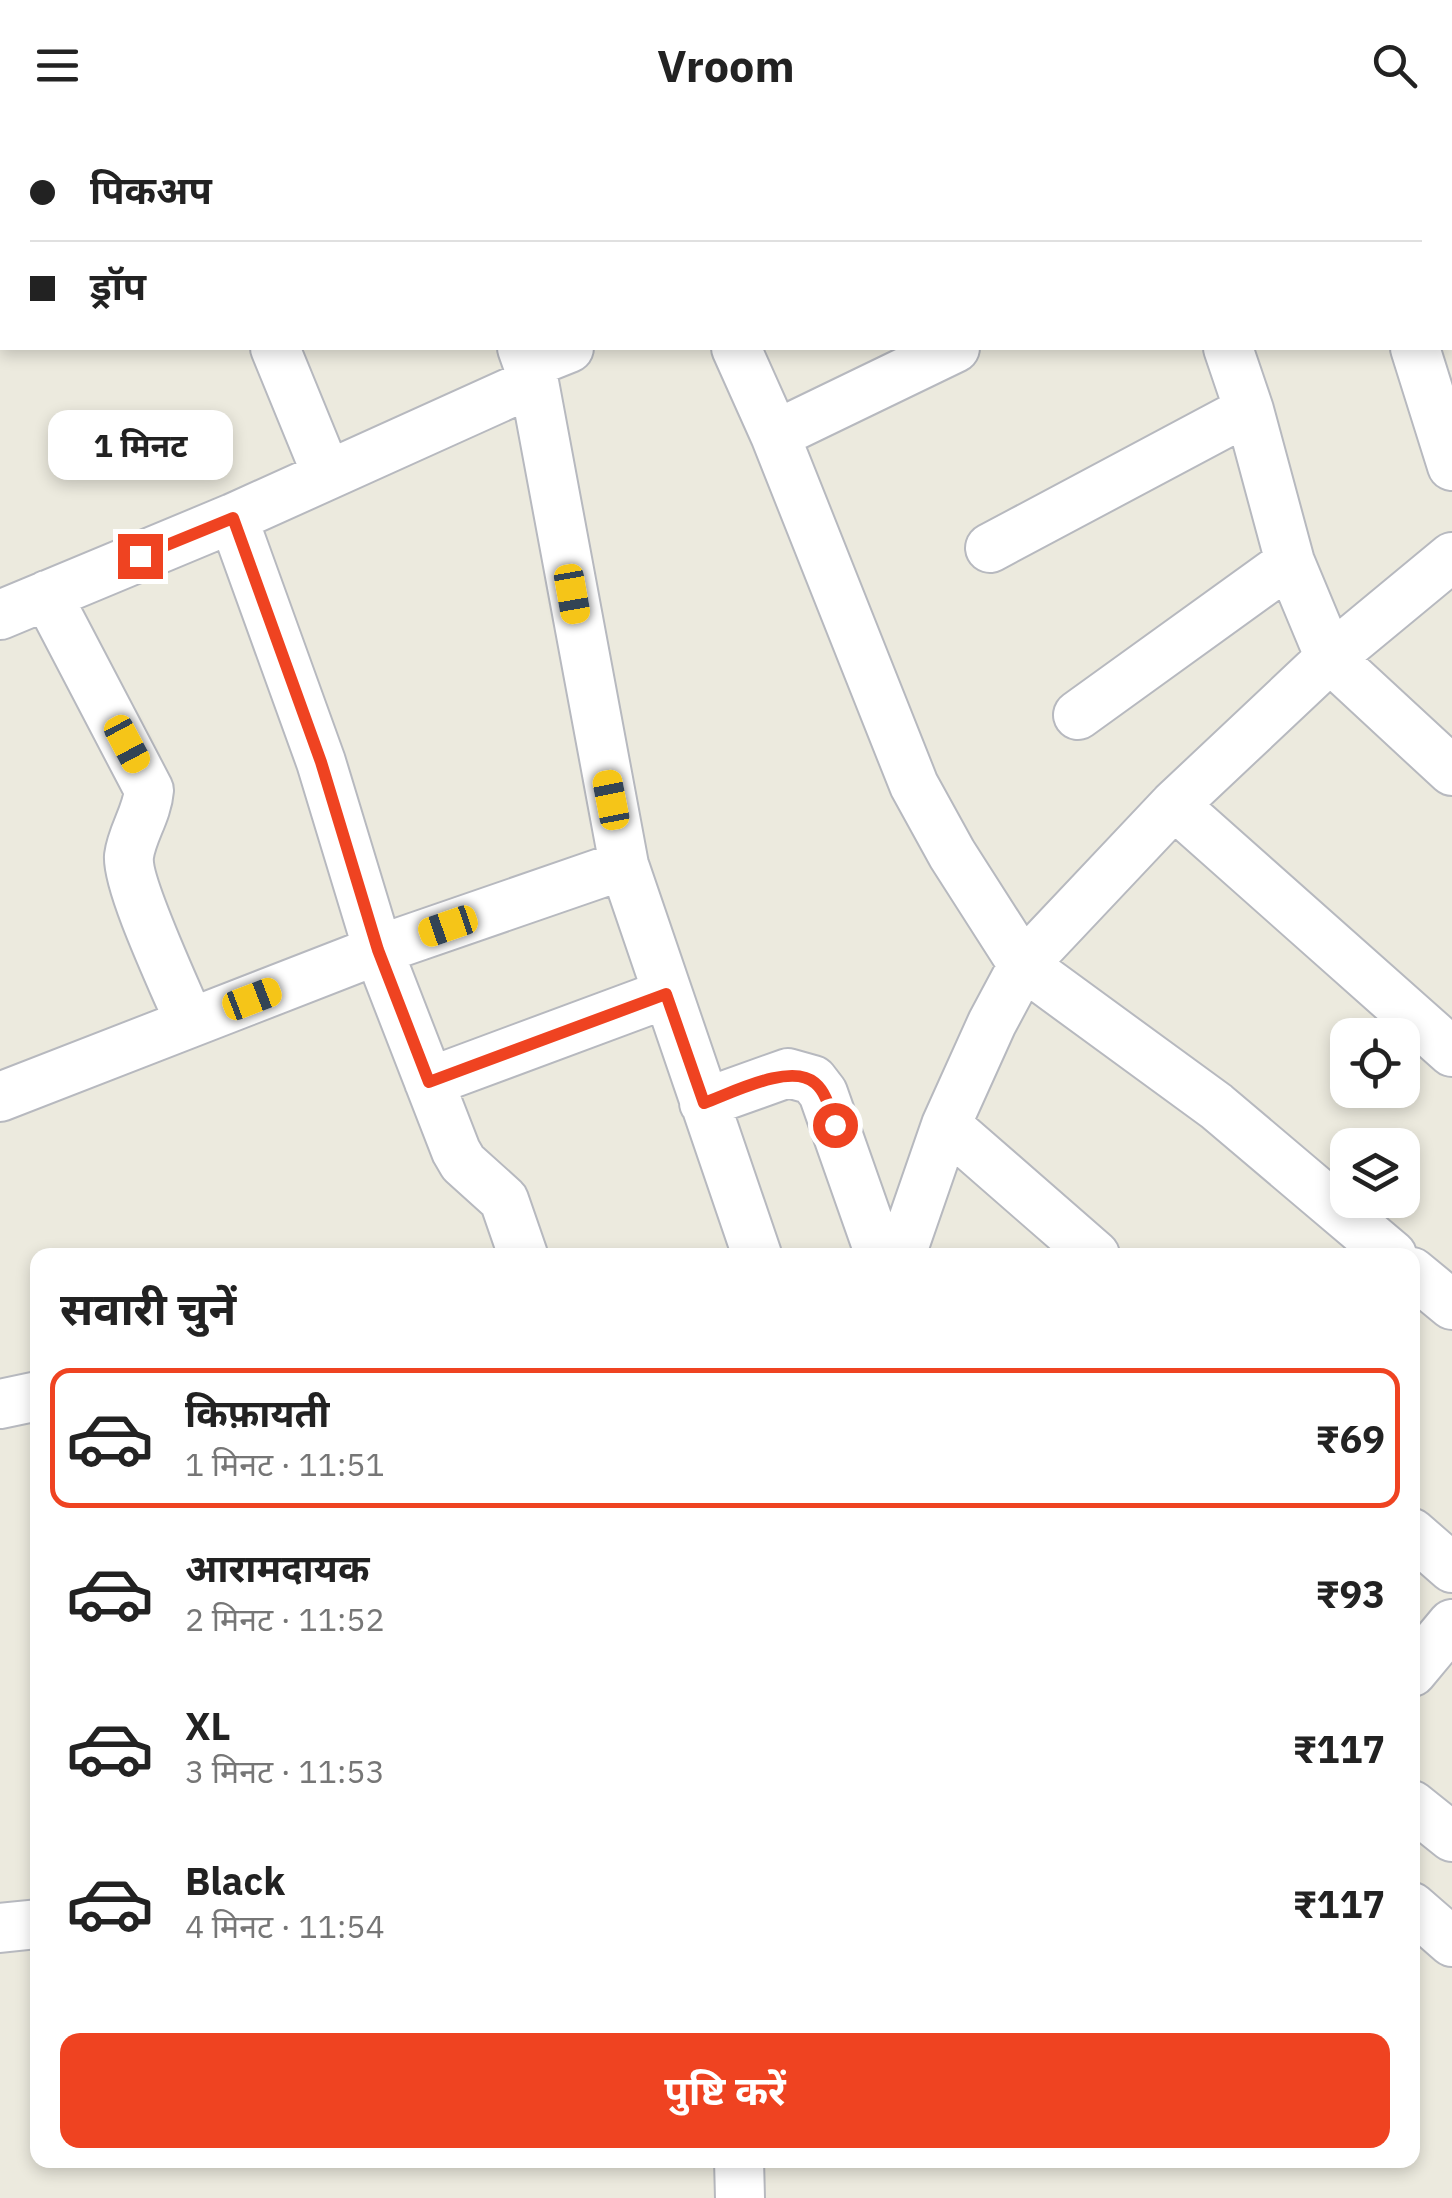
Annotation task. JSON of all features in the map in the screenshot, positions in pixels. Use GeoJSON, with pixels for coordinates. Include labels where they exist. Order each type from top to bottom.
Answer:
{"type":"FeatureCollection","features":[{"type":"Feature","properties":{"kind":"street"},"geometry":{"type":"LineString","coordinates":[[277,350],[327,476]]}},
{"type":"Feature","properties":{"kind":"street"},"geometry":{"type":"LineString","coordinates":[[737,350],[914,786],[1023,965],[1216,1106],[1384,1248]]}},
{"type":"Feature","properties":{"kind":"street"},"geometry":{"type":"LineString","coordinates":[[774,435],[952,350]]}},
{"type":"Feature","properties":{"kind":"street"},"geometry":{"type":"LineString","coordinates":[[1229,350],[1290,562],[1330,658],[1452,771]]}},
{"type":"Feature","properties":{"kind":"street"},"geometry":{"type":"LineString","coordinates":[[1416,350],[1452,466]]}},
{"type":"Feature","properties":{"kind":"street"},"geometry":{"type":"LineString","coordinates":[[0,614],[327,476],[539,360],[624,864],[755,1248]]}},
{"type":"Feature","properties":{"kind":"street"},"geometry":{"type":"LineString","coordinates":[[990,548],[1249,410]]}},
{"type":"Feature","properties":{"kind":"street"},"geometry":{"type":"LineString","coordinates":[[233,518],[321,762],[378,950],[429,1082],[463,1163],[504,1200],[521,1248]]}},
{"type":"Feature","properties":{"kind":"street"},"geometry":{"type":"LineString","coordinates":[[903,1248],[946,1124],[1023,965],[1174,805],[1330,658],[1452,556]]}},
{"type":"Feature","properties":{"kind":"street"},"geometry":{"type":"LineString","coordinates":[[1078,715],[1290,562]]}},
{"type":"Feature","properties":{"kind":"street"},"geometry":{"type":"LineString","coordinates":[[47,595],[149,790],[148,806],[131,846],[130,875],[190,1024]]}},
{"type":"Feature","properties":{"kind":"street"},"geometry":{"type":"LineString","coordinates":[[1174,805],[1452,1052]]}},
{"type":"Feature","properties":{"kind":"street"},"geometry":{"type":"LineString","coordinates":[[0,1097],[378,950],[624,864]]}},
{"type":"Feature","properties":{"kind":"street"},"geometry":{"type":"LineString","coordinates":[[429,1082],[666,994]]}},
{"type":"Feature","properties":{"kind":"street"},"geometry":{"type":"LineString","coordinates":[[704,1103],[788,1074],[813,1080],[824,1092],[878,1248]]}},
{"type":"Feature","properties":{"kind":"street"},"geometry":{"type":"LineString","coordinates":[[946,1124],[1087,1248]]}},
{"type":"Feature","properties":{"kind":"street"},"geometry":{"type":"LineString","coordinates":[[1420,1279],[1452,1306]]}},
{"type":"Feature","properties":{"kind":"street"},"geometry":{"type":"LineString","coordinates":[[0,1404],[30,1398]]}},
{"type":"Feature","properties":{"kind":"street"},"geometry":{"type":"LineString","coordinates":[[1420,1541],[1452,1568]]}},
{"type":"Feature","properties":{"kind":"street"},"geometry":{"type":"LineString","coordinates":[[1420,1662],[1452,1624]]}},
{"type":"Feature","properties":{"kind":"street"},"geometry":{"type":"LineString","coordinates":[[1420,1812],[1452,1837]]}},
{"type":"Feature","properties":{"kind":"street"},"geometry":{"type":"LineString","coordinates":[[1420,1914],[1452,1942]]}},
{"type":"Feature","properties":{"kind":"street"},"geometry":{"type":"LineString","coordinates":[[0,1928],[30,1925]]}},
{"type":"Feature","properties":{"kind":"street"},"geometry":{"type":"LineString","coordinates":[[740,2168],[740,2198]]}},
{"type":"Feature","properties":{"kind":"route"},"geometry":{"type":"LineString","coordinates":[[140,556],[233,518],[321,762],[378,950],[429,1082],[666,994],[704,1103],[788,1074],[813,1080],[824,1092],[835,1125]]}}]}
